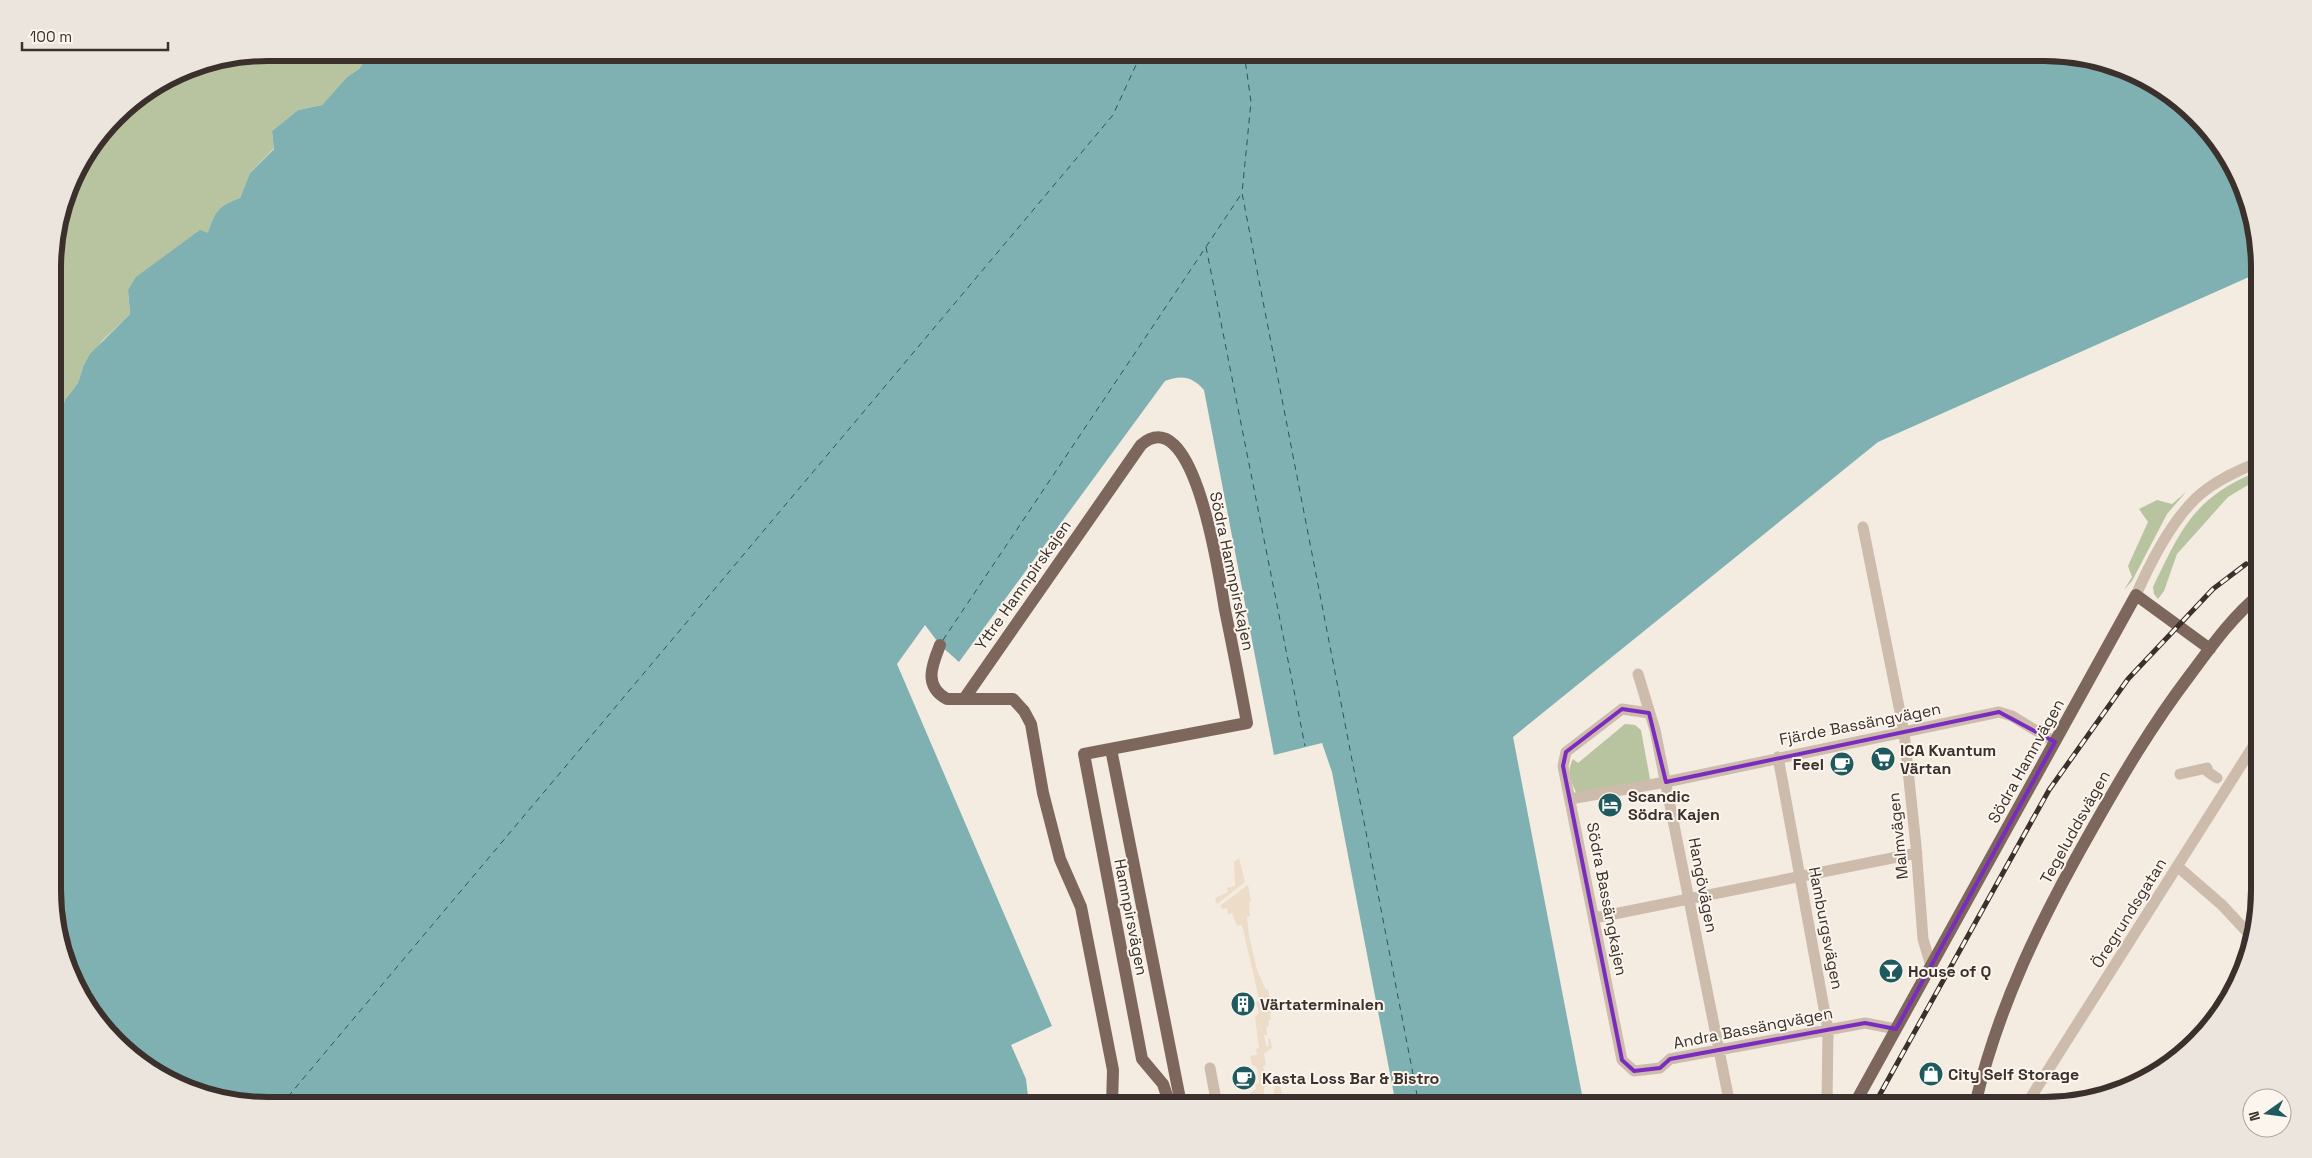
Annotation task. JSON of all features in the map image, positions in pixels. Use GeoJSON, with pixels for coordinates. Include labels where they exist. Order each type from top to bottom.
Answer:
{"type":"FeatureCollection","features":[{"type":"Feature","properties":{"kind":"main road","name":"Yttre Hamnpirskajen"},"geometry":{"type":"LineString","coordinates":[[964,699],[1141,445],[1149,438],[1163,437]]}},
{"type":"Feature","properties":{"kind":"main road","name":"Södra Hamnpirskajen"},"geometry":{"type":"LineString","coordinates":[[1163,437],[1170,440],[1185,460],[1206,510],[1247,723]]}},
{"type":"Feature","properties":{"kind":"main road"},"geometry":{"type":"LineString","coordinates":[[2136,595],[2210,649]]}},
{"type":"Feature","properties":{"kind":"main road","name":"Södra Hamnvägen"},"geometry":{"type":"LineString","coordinates":[[1858,1097],[2136,595]]}},
{"type":"Feature","properties":{"kind":"main road","name":"Tegeluddsvägen"},"geometry":{"type":"LineString","coordinates":[[1978,1097],[1998,1029],[2014,983],[2044,916],[2139,746],[2210,649],[2251,604]]}},
{"type":"Feature","properties":{"kind":"main road"},"geometry":{"type":"LineString","coordinates":[[940,645],[931,667],[933,686],[936,691],[947,699],[1006,698],[1017,703],[1031,724],[1060,860],[1081,907],[1113,1070],[1112,1097]]}},
{"type":"Feature","properties":{"kind":"main road","name":"Hamnpirsvägen"},"geometry":{"type":"LineString","coordinates":[[1167,1097],[1163,1084],[1142,1059],[1084,754],[1247,723]]}},
{"type":"Feature","properties":{"kind":"main road","name":"Hamnpirsvägen"},"geometry":{"type":"LineString","coordinates":[[1111,749],[1179,1094],[1178,1097]]}},
{"type":"Feature","properties":{"kind":"street","name":"Södra Hamnvägen"},"geometry":{"type":"LineString","coordinates":[[2136,595],[2168,535],[2194,500],[2220,480],[2251,465]]}},
{"type":"Feature","properties":{"kind":"street","name":"Malmvägen"},"geometry":{"type":"LineString","coordinates":[[1863,527],[1904,732],[1917,853],[1923,939],[1931,966]]}},
{"type":"Feature","properties":{"kind":"street","name":"Hangövägen"},"geometry":{"type":"LineString","coordinates":[[1638,674],[1655,730],[1728,1097]]}},
{"type":"Feature","properties":{"kind":"street","name":"Södra Bassängkajen"},"geometry":{"type":"LineString","coordinates":[[1622,1060],[1563,766],[1566,752],[1622,710],[1649,713]]}},
{"type":"Feature","properties":{"kind":"street","name":"Fjärde Bassängvägen"},"geometry":{"type":"LineString","coordinates":[[1570,799],[1666,782],[1999,712],[2012,716],[2055,742]]}},
{"type":"Feature","properties":{"kind":"street","name":"Öregrundsgatan"},"geometry":{"type":"LineString","coordinates":[[2031,1097],[2251,750]]}},
{"type":"Feature","properties":{"kind":"street","name":"Hamburgsvägen"},"geometry":{"type":"LineString","coordinates":[[1778,758],[1828,1030],[1827,1097]]}},
{"type":"Feature","properties":{"kind":"street"},"geometry":{"type":"LineString","coordinates":[[2180,774],[2207,768],[2208,772],[2217,778]]}},
{"type":"Feature","properties":{"kind":"street"},"geometry":{"type":"LineString","coordinates":[[1594,918],[1917,853]]}},
{"type":"Feature","properties":{"kind":"street"},"geometry":{"type":"LineString","coordinates":[[2177,866],[2222,905],[2247,931]]}},
{"type":"Feature","properties":{"kind":"street","name":"Andra Bassängvägen"},"geometry":{"type":"LineString","coordinates":[[1622,1060],[1634,1071],[1660,1068],[1670,1059],[1865,1024],[1896,1030]]}},
{"type":"Feature","properties":{"kind":"street"},"geometry":{"type":"LineString","coordinates":[[1210,1068],[1215,1097]]}},
{"type":"Feature","properties":{"kind":"highlighted area"},"geometry":{"type":"Polygon","coordinates":[[[1622,709],[1649,713],[1666,782],[1999,712],[2055,742],[1896,1029],[1865,1023],[1670,1059],[1660,1068],[1634,1071],[1622,1060],[1563,766],[1566,752],[1622,709]]]}},
{"type":"Feature","properties":{"kind":"green space"},"geometry":{"type":"Polygon","coordinates":[[[268,61],[364,61],[359,69],[347,77],[322,105],[298,110],[272,131],[274,148],[250,173],[240,198],[218,210],[208,234],[128,290],[130,314],[102,341],[83,367],[78,383],[65,400],[61,413],[61,268],[63,241],[68,215],[77,189],[89,165],[104,142],[122,122],[153,96],[202,72],[228,65],[268,61]]]}},
{"type":"Feature","properties":{"kind":"green space"},"geometry":{"type":"Polygon","coordinates":[[[2251,474],[2251,483],[2228,497],[2177,554],[2164,591],[2158,599],[2154,594],[2153,587],[2182,531],[2204,504],[2236,481],[2251,474]]]}},
{"type":"Feature","properties":{"kind":"green space"},"geometry":{"type":"Polygon","coordinates":[[[2186,492],[2167,514],[2132,581],[2124,590],[2132,577],[2128,566],[2148,522],[2139,509],[2157,500],[2172,504],[2186,492]]]}},
{"type":"Feature","properties":{"kind":"green space"},"geometry":{"type":"Polygon","coordinates":[[[1625,724],[1635,725],[1641,730],[1649,781],[1577,794],[1571,781],[1570,773],[1573,759],[1578,763],[1625,724]]]}},
{"type":"Feature","properties":{"kind":"shaded area"},"geometry":{"type":"Polygon","coordinates":[[[1239,858],[1245,882],[1217,904],[1215,898],[1228,892],[1227,888],[1235,886],[1234,862],[1239,858]]]}},
{"type":"Feature","properties":{"kind":"shaded area"},"geometry":{"type":"Polygon","coordinates":[[[1248,885],[1251,901],[1249,902],[1250,916],[1247,917],[1249,936],[1257,970],[1266,990],[1268,989],[1272,1012],[1270,1013],[1271,1019],[1268,1020],[1269,1026],[1266,1027],[1267,1035],[1264,1035],[1266,1046],[1269,1046],[1268,1039],[1270,1038],[1272,1048],[1264,1054],[1266,1065],[1263,1066],[1267,1087],[1264,1087],[1263,1097],[1251,1097],[1250,1093],[1256,1089],[1255,1084],[1259,1083],[1257,1068],[1252,1064],[1250,1056],[1257,1055],[1256,1049],[1259,1048],[1255,1017],[1259,1013],[1256,1002],[1259,1001],[1255,981],[1242,925],[1237,926],[1232,913],[1228,914],[1227,908],[1222,909],[1221,905],[1248,885]]]}},
{"type":"Feature","properties":{"kind":"shaded area"},"geometry":{"type":"Polygon","coordinates":[[[1277,1072],[1283,1097],[1273,1097],[1277,1072]]]}},
{"type":"Feature","properties":{"kind":"water"},"geometry":{"type":"Polygon","coordinates":[[[364,61],[2044,61],[2071,63],[2110,72],[2147,89],[2170,104],[2208,142],[2223,165],[2240,202],[2249,241],[2251,276],[1878,442],[1513,737],[1582,1097],[1394,1097],[1332,772],[1322,743],[1274,755],[1204,390],[1191,379],[1186,378],[1165,381],[959,662],[940,645],[925,625],[897,664],[1052,1026],[1011,1045],[1026,1079],[1028,1097],[268,1097],[241,1095],[215,1090],[189,1081],[165,1069],[142,1054],[122,1036],[96,1005],[77,969],[68,943],[63,917],[61,890],[61,413],[65,400],[78,383],[90,354],[130,314],[128,290],[136,277],[200,230],[208,233],[218,210],[240,198],[250,173],[274,149],[272,131],[298,110],[322,105],[347,77],[359,69],[364,61]]]}},
{"type":"Feature","properties":{"kind":"ferry route"},"geometry":{"type":"LineString","coordinates":[[288,1097],[1113,115],[1138,61]]}},
{"type":"Feature","properties":{"kind":"ferry route"},"geometry":{"type":"LineString","coordinates":[[1245,61],[1251,102],[1242,193],[1417,1097]]}},
{"type":"Feature","properties":{"kind":"ferry route"},"geometry":{"type":"LineString","coordinates":[[943,640],[1242,193]]}},
{"type":"Feature","properties":{"kind":"ferry route"},"geometry":{"type":"LineString","coordinates":[[1206,247],[1305,746]]}},
{"type":"Feature","properties":{"kind":"railway"},"geometry":{"type":"LineString","coordinates":[[1878,1097],[2049,790],[2128,679],[2213,589],[2246,564]]}},
{"type":"Feature","properties":{"kind":"place","name":"ICA Kvantum Värtan"},"geometry":{"type":"Point","coordinates":[1883,759]}},
{"type":"Feature","properties":{"kind":"place","name":"Feel"},"geometry":{"type":"Point","coordinates":[1842,764]}},
{"type":"Feature","properties":{"kind":"place","name":"Scandic Södra Kajen"},"geometry":{"type":"Point","coordinates":[1610,805]}},
{"type":"Feature","properties":{"kind":"place","name":"House of Q"},"geometry":{"type":"Point","coordinates":[1891,971]}},
{"type":"Feature","properties":{"kind":"place","name":"Värtaterminalen"},"geometry":{"type":"Point","coordinates":[1243,1004]}},
{"type":"Feature","properties":{"kind":"place","name":"City Self Storage"},"geometry":{"type":"Point","coordinates":[1931,1074]}},
{"type":"Feature","properties":{"kind":"place","name":"Kasta Loss Bar & Bistro"},"geometry":{"type":"Point","coordinates":[1244,1078]}}]}
